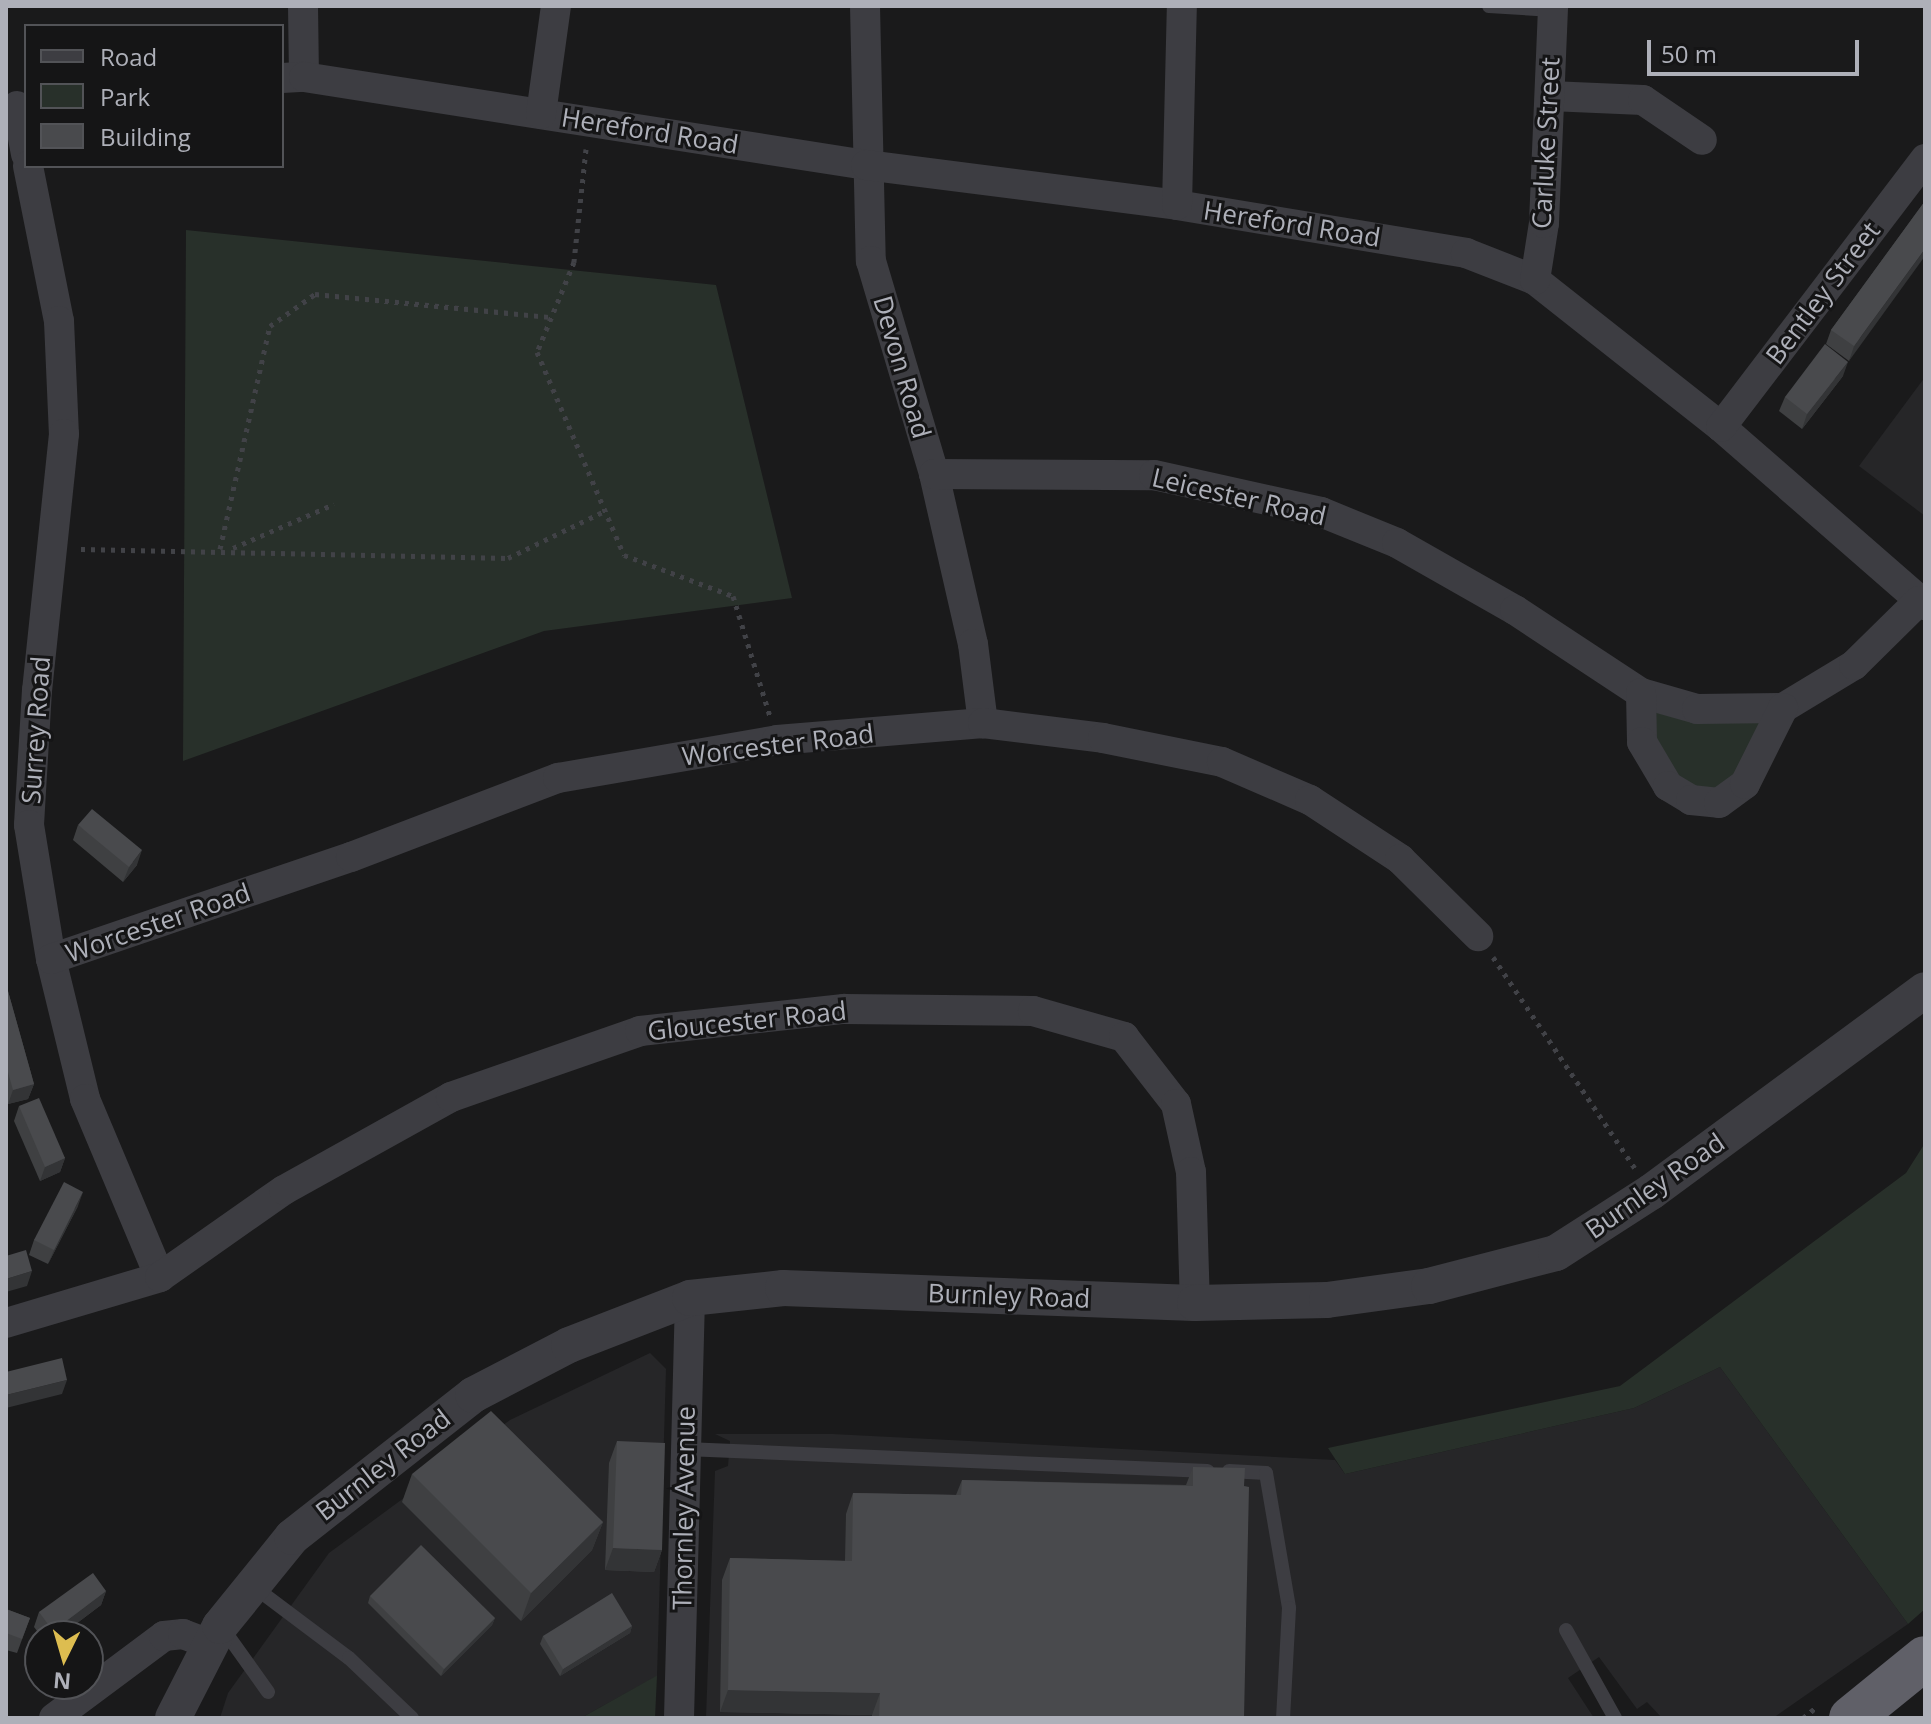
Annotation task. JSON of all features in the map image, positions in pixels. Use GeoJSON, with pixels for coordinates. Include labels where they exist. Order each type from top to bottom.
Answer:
{"type":"FeatureCollection","features":[{"type":"Feature","properties":{"kind":"highway"},"geometry":{"type":"LineString","coordinates":[[1851,1718],[1925,1658]]}},
{"type":"Feature","properties":{"kind":"street"},"geometry":{"type":"LineString","coordinates":[[293,77],[303,6]]}},
{"type":"Feature","properties":{"kind":"street","name":"Hereford Road"},"geometry":{"type":"LineString","coordinates":[[541,114],[556,6]]}},
{"type":"Feature","properties":{"kind":"street","name":"Devon Road"},"geometry":{"type":"LineString","coordinates":[[865,6],[866,165],[871,261],[934,474],[973,644],[983,723]]}},
{"type":"Feature","properties":{"kind":"street"},"geometry":{"type":"LineString","coordinates":[[1177,205],[1182,6]]}},
{"type":"Feature","properties":{"kind":"street","name":"Carluke Street"},"geometry":{"type":"LineString","coordinates":[[1535,280],[1544,223],[1553,8]]}},
{"type":"Feature","properties":{"kind":"street","name":"Hereford Road"},"geometry":{"type":"LineString","coordinates":[[293,77],[866,165],[1177,205],[1466,253],[1535,280],[1721,427],[1922,603]]}},
{"type":"Feature","properties":{"kind":"street"},"geometry":{"type":"LineString","coordinates":[[1550,96],[1643,100],[1702,140]]}},
{"type":"Feature","properties":{"kind":"street"},"geometry":{"type":"LineString","coordinates":[[16,107],[24,145]]}},
{"type":"Feature","properties":{"kind":"street","name":"Bentley Street"},"geometry":{"type":"LineString","coordinates":[[1721,427],[1925,159]]}},
{"type":"Feature","properties":{"kind":"street","name":"Surrey Road"},"geometry":{"type":"LineString","coordinates":[[28,168],[59,321],[64,434],[29,825],[51,959],[85,1099],[160,1277]]}},
{"type":"Feature","properties":{"kind":"street","name":"Leicester Road"},"geometry":{"type":"LineString","coordinates":[[934,474],[1154,475],[1321,512],[1397,543],[1489,595],[1641,693],[1697,709],[1783,708]]}},
{"type":"Feature","properties":{"kind":"street"},"geometry":{"type":"LineString","coordinates":[[1641,693],[1642,742],[1668,786],[1691,800],[1719,803],[1745,784],[1783,708],[1854,665],[1922,603]]}},
{"type":"Feature","properties":{"kind":"street","name":"Worcester Road"},"geometry":{"type":"LineString","coordinates":[[51,959],[351,857],[558,778],[777,740],[983,723],[1103,738],[1222,762],[1310,800],[1400,859],[1478,936]]}},
{"type":"Feature","properties":{"kind":"street","name":"Burnley Road"},"geometry":{"type":"LineString","coordinates":[[173,1718],[216,1635],[292,1537],[473,1395],[569,1345],[690,1298],[783,1288],[1195,1303],[1327,1300],[1429,1286],[1556,1253],[1651,1192],[1925,990]]}},
{"type":"Feature","properties":{"kind":"street","name":"Gloucester Road"},"geometry":{"type":"LineString","coordinates":[[6,1323],[160,1277],[284,1190],[451,1097],[640,1031],[844,1009],[1033,1011],[1124,1037],[1176,1104],[1191,1172],[1195,1303]]}},
{"type":"Feature","properties":{"kind":"street","name":"Thornley Avenue"},"geometry":{"type":"LineString","coordinates":[[679,1718],[690,1298]]}},
{"type":"Feature","properties":{"kind":"street"},"geometry":{"type":"LineString","coordinates":[[54,1718],[164,1636],[216,1635]]}},
{"type":"Feature","properties":{"kind":"lane"},"geometry":{"type":"LineString","coordinates":[[1489,6],[1553,8]]}},
{"type":"Feature","properties":{"kind":"lane"},"geometry":{"type":"LineString","coordinates":[[685,1449],[1266,1473],[1289,1608],[1283,1718]]}},
{"type":"Feature","properties":{"kind":"lane"},"geometry":{"type":"LineString","coordinates":[[253,1586],[349,1658],[412,1718]]}},
{"type":"Feature","properties":{"kind":"lane"},"geometry":{"type":"LineString","coordinates":[[1566,1630],[1615,1718]]}},
{"type":"Feature","properties":{"kind":"lane"},"geometry":{"type":"LineString","coordinates":[[216,1635],[268,1692]]}},
{"type":"Feature","properties":{"kind":"path"},"geometry":{"type":"LineString","coordinates":[[589,123],[574,262],[537,352],[624,555],[733,596],[777,740]]}},
{"type":"Feature","properties":{"kind":"path"},"geometry":{"type":"LineString","coordinates":[[220,549],[270,326],[315,294],[551,317]]}},
{"type":"Feature","properties":{"kind":"path"},"geometry":{"type":"LineString","coordinates":[[232,549],[334,504]]}},
{"type":"Feature","properties":{"kind":"path"},"geometry":{"type":"LineString","coordinates":[[52,549],[232,549],[298,556],[508,558],[605,511]]}},
{"type":"Feature","properties":{"kind":"path"},"geometry":{"type":"LineString","coordinates":[[1478,936],[1651,1192]]}},
{"type":"Feature","properties":{"kind":"shaded area"},"geometry":{"type":"Polygon","coordinates":[[[1925,377],[1925,516],[1859,466],[1925,377]]]}},
{"type":"Feature","properties":{"kind":"shaded area"},"geometry":{"type":"Polygon","coordinates":[[[650,1353],[666,1369],[657,1676],[581,1718],[220,1718],[228,1693],[329,1553],[510,1420],[650,1353]]]}},
{"type":"Feature","properties":{"kind":"shaded area"},"geometry":{"type":"Polygon","coordinates":[[[1720,1367],[1908,1624],[1773,1718],[1662,1718],[1647,1702],[1637,1709],[1599,1657],[1568,1678],[1594,1718],[706,1718],[715,1471],[728,1466],[730,1441],[715,1434],[832,1434],[1335,1460],[1345,1474],[1634,1408],[1720,1367]]]}},
{"type":"Feature","properties":{"kind":"green space"},"geometry":{"type":"Polygon","coordinates":[[[186,230],[716,285],[792,598],[544,631],[183,761],[186,230]]]}},
{"type":"Feature","properties":{"kind":"green space"},"geometry":{"type":"Polygon","coordinates":[[[1641,693],[1783,708],[1719,803],[1668,786],[1641,693]]]}},
{"type":"Feature","properties":{"kind":"green space"},"geometry":{"type":"Polygon","coordinates":[[[1925,1143],[1925,1609],[1908,1624],[1720,1367],[1634,1408],[1345,1474],[1328,1448],[1620,1386],[1906,1173],[1925,1143]]]}},
{"type":"Feature","properties":{"kind":"green space"},"geometry":{"type":"Polygon","coordinates":[[[656,1676],[655,1718],[581,1718],[656,1676]]]}},
{"type":"Feature","properties":{"kind":"building"},"geometry":{"type":"Polygon","coordinates":[[[1925,201],[1925,249],[1854,346],[1831,330],[1925,201]]]}},
{"type":"Feature","properties":{"kind":"building"},"geometry":{"type":"Polygon","coordinates":[[[1825,344],[1848,362],[1807,414],[1785,397],[1825,344]]]}},
{"type":"Feature","properties":{"kind":"building"},"geometry":{"type":"Polygon","coordinates":[[[92,809],[142,850],[129,867],[78,825],[92,809]]]}},
{"type":"Feature","properties":{"kind":"building"},"geometry":{"type":"Polygon","coordinates":[[[6,984],[34,1084],[13,1090],[6,1065],[6,984]]]}},
{"type":"Feature","properties":{"kind":"building"},"geometry":{"type":"Polygon","coordinates":[[[39,1098],[65,1158],[45,1167],[19,1106],[39,1098]]]}},
{"type":"Feature","properties":{"kind":"building"},"geometry":{"type":"Polygon","coordinates":[[[64,1182],[83,1192],[54,1250],[34,1240],[64,1182]]]}},
{"type":"Feature","properties":{"kind":"building"},"geometry":{"type":"Polygon","coordinates":[[[26,1250],[32,1271],[6,1279],[6,1256],[26,1250]]]}},
{"type":"Feature","properties":{"kind":"building"},"geometry":{"type":"Polygon","coordinates":[[[62,1358],[67,1380],[6,1395],[6,1372],[62,1358]]]}},
{"type":"Feature","properties":{"kind":"building"},"geometry":{"type":"Polygon","coordinates":[[[491,1411],[603,1522],[531,1593],[412,1474],[491,1411]]]}},
{"type":"Feature","properties":{"kind":"building"},"geometry":{"type":"Polygon","coordinates":[[[617,1441],[665,1443],[662,1550],[613,1548],[617,1441]]]}},
{"type":"Feature","properties":{"kind":"building"},"geometry":{"type":"Polygon","coordinates":[[[1193,1467],[1245,1468],[1244,1486],[1249,1487],[1244,1718],[879,1718],[880,1693],[728,1690],[730,1558],[852,1561],[853,1493],[961,1495],[962,1480],[1193,1486],[1193,1467]]]}},
{"type":"Feature","properties":{"kind":"building"},"geometry":{"type":"Polygon","coordinates":[[[421,1545],[495,1618],[444,1669],[370,1596],[421,1545]]]}},
{"type":"Feature","properties":{"kind":"building"},"geometry":{"type":"Polygon","coordinates":[[[93,1573],[106,1591],[68,1620],[45,1620],[39,1612],[93,1573]]]}},
{"type":"Feature","properties":{"kind":"building"},"geometry":{"type":"Polygon","coordinates":[[[612,1593],[632,1626],[563,1669],[543,1636],[612,1593]]]}},
{"type":"Feature","properties":{"kind":"building"},"geometry":{"type":"Polygon","coordinates":[[[6,1609],[30,1618],[24,1620],[22,1639],[6,1633],[6,1609]]]}}]}
